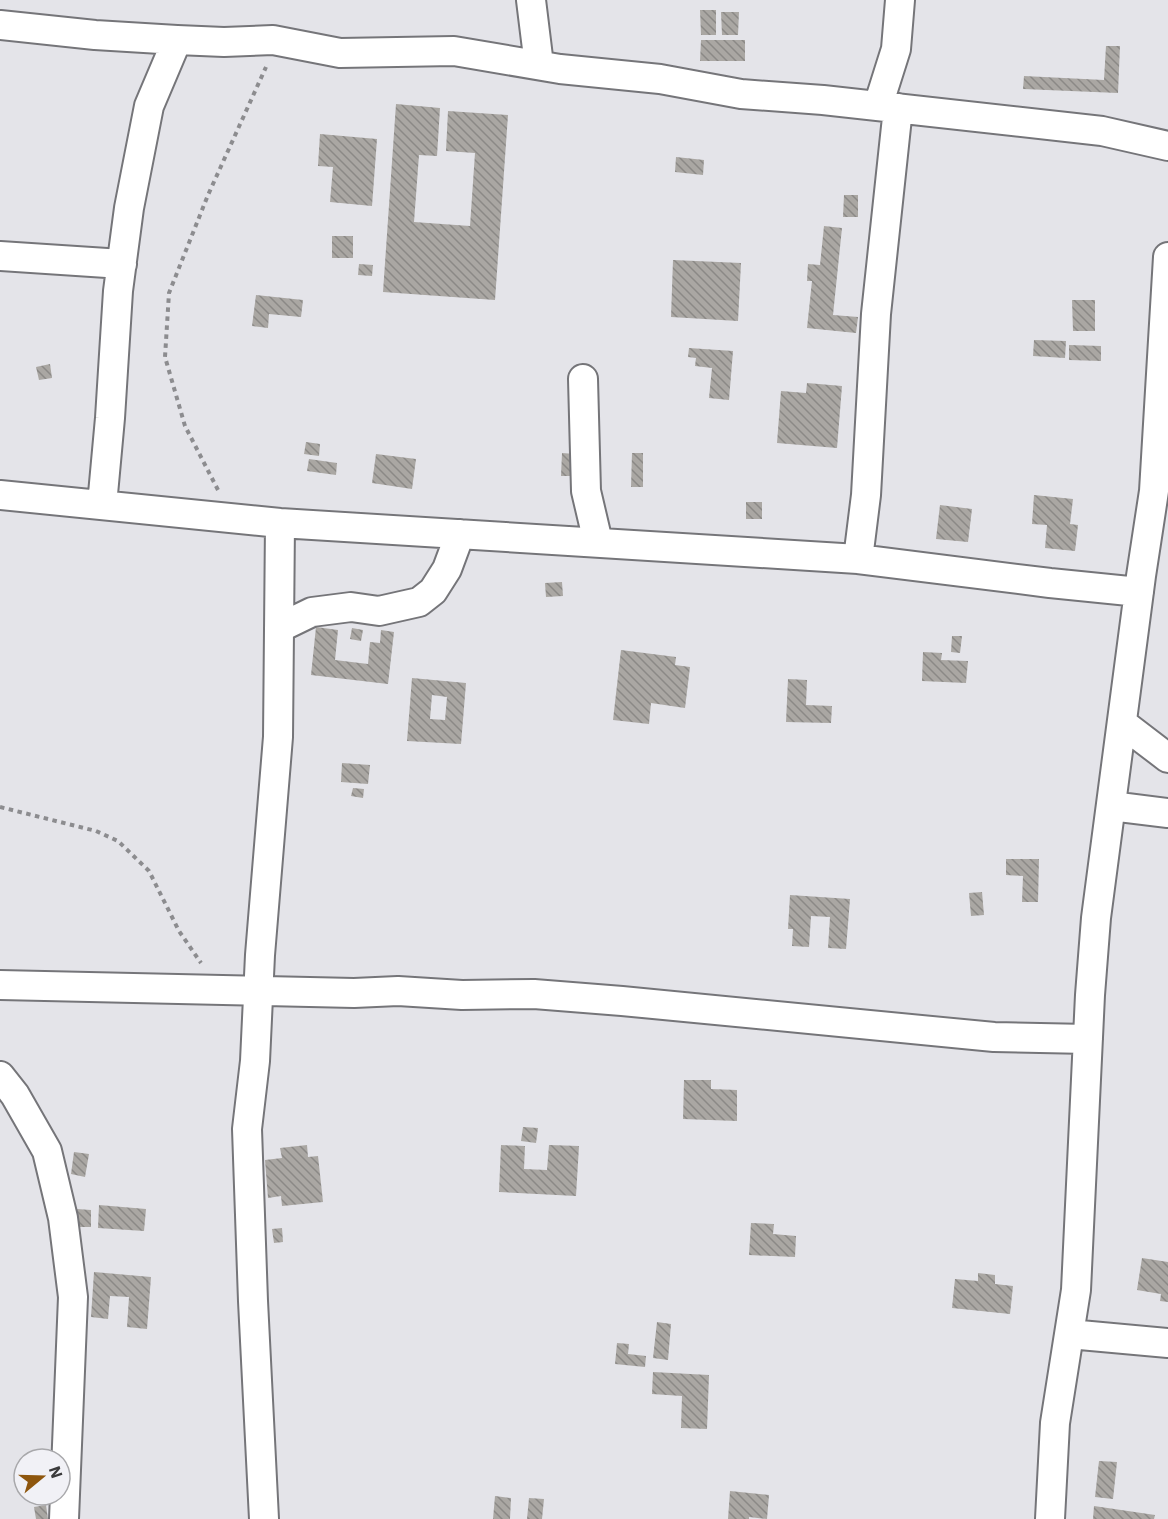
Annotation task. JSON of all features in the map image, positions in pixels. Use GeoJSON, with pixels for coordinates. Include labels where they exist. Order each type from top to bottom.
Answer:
{"type":"FeatureCollection","features":[{"type":"Feature","properties":{"kind":"street"},"geometry":{"type":"LineString","coordinates":[[531,0],[539,65]]}},
{"type":"Feature","properties":{"kind":"street"},"geometry":{"type":"LineString","coordinates":[[858,559],[866,495],[888,107],[900,0]]}},
{"type":"Feature","properties":{"kind":"street"},"geometry":{"type":"LineString","coordinates":[[0,25],[95,35],[177,40],[224,42],[273,40],[340,53],[454,51],[539,65],[660,79],[741,94],[1102,130],[1168,146]]}},
{"type":"Feature","properties":{"kind":"street"},"geometry":{"type":"LineString","coordinates":[[102,505],[118,291],[142,131],[152,97],[177,40]]}},
{"type":"Feature","properties":{"kind":"street"},"geometry":{"type":"LineString","coordinates":[[0,256],[122,264]]}},
{"type":"Feature","properties":{"kind":"street"},"geometry":{"type":"LineString","coordinates":[[1050,1519],[1055,1423],[1076,1290],[1096,918],[1154,492],[1164,394],[1168,257]]}},
{"type":"Feature","properties":{"kind":"street"},"geometry":{"type":"LineString","coordinates":[[583,379],[586,491],[598,542]]}},
{"type":"Feature","properties":{"kind":"street"},"geometry":{"type":"LineString","coordinates":[[0,495],[280,523],[858,559],[1050,584],[1139,592]]}},
{"type":"Feature","properties":{"kind":"street"},"geometry":{"type":"LineString","coordinates":[[264,1519],[247,1129],[255,1061],[260,955],[278,737],[280,523]]}},
{"type":"Feature","properties":{"kind":"street"},"geometry":{"type":"LineString","coordinates":[[279,628],[312,612],[351,607],[379,611],[419,602],[433,591],[447,569],[460,534]]}},
{"type":"Feature","properties":{"kind":"street"},"geometry":{"type":"LineString","coordinates":[[1122,723],[1168,758]]}},
{"type":"Feature","properties":{"kind":"street"},"geometry":{"type":"LineString","coordinates":[[1111,806],[1168,813]]}},
{"type":"Feature","properties":{"kind":"street"},"geometry":{"type":"LineString","coordinates":[[0,985],[354,993],[398,991],[462,995],[534,994],[993,1037],[1088,1039]]}},
{"type":"Feature","properties":{"kind":"street"},"geometry":{"type":"LineString","coordinates":[[0,1076],[15,1095],[47,1151],[63,1218],[73,1297],[64,1519]]}},
{"type":"Feature","properties":{"kind":"street"},"geometry":{"type":"LineString","coordinates":[[1069,1334],[1168,1343]]}},
{"type":"Feature","properties":{"kind":"path"},"geometry":{"type":"LineString","coordinates":[[231,518],[185,426],[165,357],[169,293],[208,195],[264,73],[273,40]]}},
{"type":"Feature","properties":{"kind":"path"},"geometry":{"type":"LineString","coordinates":[[0,807],[96,831],[118,841],[149,871],[179,931],[221,990]]}},
{"type":"Feature","properties":{"kind":"building"},"geometry":{"type":"Polygon","coordinates":[[[700,10],[716,10],[716,35],[701,35],[700,10]]]}},
{"type":"Feature","properties":{"kind":"building"},"geometry":{"type":"Polygon","coordinates":[[[721,12],[739,12],[738,35],[722,35],[721,12]]]}},
{"type":"Feature","properties":{"kind":"building"},"geometry":{"type":"Polygon","coordinates":[[[701,40],[745,40],[745,61],[700,61],[701,40]]]}},
{"type":"Feature","properties":{"kind":"building"},"geometry":{"type":"Polygon","coordinates":[[[1106,46],[1120,46],[1118,93],[1023,89],[1024,76],[1104,80],[1106,46]]]}},
{"type":"Feature","properties":{"kind":"building"},"geometry":{"type":"Polygon","coordinates":[[[396,104],[440,108],[437,156],[419,155],[414,222],[470,226],[475,153],[446,151],[448,111],[508,115],[495,300],[383,292],[396,104]]]}},
{"type":"Feature","properties":{"kind":"building"},"geometry":{"type":"Polygon","coordinates":[[[320,134],[377,139],[372,206],[330,202],[333,167],[318,166],[320,134]]]}},
{"type":"Feature","properties":{"kind":"building"},"geometry":{"type":"Polygon","coordinates":[[[676,157],[704,160],[703,175],[675,172],[676,157]]]}},
{"type":"Feature","properties":{"kind":"building"},"geometry":{"type":"Polygon","coordinates":[[[844,195],[858,195],[858,217],[843,217],[844,195]]]}},
{"type":"Feature","properties":{"kind":"building"},"geometry":{"type":"Polygon","coordinates":[[[824,226],[842,228],[833,315],[858,317],[856,333],[807,328],[812,281],[807,281],[808,264],[820,265],[824,226]]]}},
{"type":"Feature","properties":{"kind":"building"},"geometry":{"type":"Polygon","coordinates":[[[332,236],[353,236],[353,258],[332,258],[332,236]]]}},
{"type":"Feature","properties":{"kind":"building"},"geometry":{"type":"Polygon","coordinates":[[[673,260],[741,263],[738,321],[671,317],[673,260]]]}},
{"type":"Feature","properties":{"kind":"building"},"geometry":{"type":"Polygon","coordinates":[[[359,264],[373,265],[372,276],[358,275],[359,264]]]}},
{"type":"Feature","properties":{"kind":"building"},"geometry":{"type":"Polygon","coordinates":[[[256,295],[303,300],[301,317],[269,314],[268,328],[252,326],[256,295]]]}},
{"type":"Feature","properties":{"kind":"building"},"geometry":{"type":"Polygon","coordinates":[[[1072,300],[1095,300],[1095,331],[1073,331],[1072,300]]]}},
{"type":"Feature","properties":{"kind":"building"},"geometry":{"type":"Polygon","coordinates":[[[1034,340],[1066,341],[1065,358],[1033,356],[1034,340]]]}},
{"type":"Feature","properties":{"kind":"building"},"geometry":{"type":"Polygon","coordinates":[[[1069,345],[1101,346],[1101,361],[1069,360],[1069,345]]]}},
{"type":"Feature","properties":{"kind":"building"},"geometry":{"type":"Polygon","coordinates":[[[689,348],[733,351],[729,400],[709,398],[712,368],[695,366],[696,358],[688,357],[689,348]]]}},
{"type":"Feature","properties":{"kind":"building"},"geometry":{"type":"Polygon","coordinates":[[[50,364],[52,378],[39,380],[36,367],[50,364]]]}},
{"type":"Feature","properties":{"kind":"building"},"geometry":{"type":"Polygon","coordinates":[[[807,383],[842,386],[837,448],[777,443],[781,391],[806,393],[807,383]]]}},
{"type":"Feature","properties":{"kind":"building"},"geometry":{"type":"Polygon","coordinates":[[[306,442],[320,444],[319,456],[304,454],[306,442]]]}},
{"type":"Feature","properties":{"kind":"building"},"geometry":{"type":"Polygon","coordinates":[[[562,453],[575,454],[575,476],[561,476],[562,453]]]}},
{"type":"Feature","properties":{"kind":"building"},"geometry":{"type":"Polygon","coordinates":[[[632,453],[643,453],[643,487],[631,487],[632,453]]]}},
{"type":"Feature","properties":{"kind":"building"},"geometry":{"type":"Polygon","coordinates":[[[376,454],[416,459],[412,489],[372,483],[376,454]]]}},
{"type":"Feature","properties":{"kind":"building"},"geometry":{"type":"Polygon","coordinates":[[[309,459],[337,463],[336,475],[307,471],[309,459]]]}},
{"type":"Feature","properties":{"kind":"building"},"geometry":{"type":"Polygon","coordinates":[[[1034,495],[1073,499],[1070,524],[1078,525],[1075,551],[1045,548],[1047,525],[1032,524],[1034,495]]]}},
{"type":"Feature","properties":{"kind":"building"},"geometry":{"type":"Polygon","coordinates":[[[746,502],[762,502],[762,519],[746,519],[746,502]]]}},
{"type":"Feature","properties":{"kind":"building"},"geometry":{"type":"Polygon","coordinates":[[[940,505],[972,509],[968,542],[936,539],[940,505]]]}},
{"type":"Feature","properties":{"kind":"building"},"geometry":{"type":"Polygon","coordinates":[[[562,582],[563,596],[546,597],[545,583],[562,582]]]}},
{"type":"Feature","properties":{"kind":"building"},"geometry":{"type":"Polygon","coordinates":[[[316,627],[338,630],[335,660],[368,664],[370,642],[380,643],[381,630],[394,632],[388,684],[311,675],[316,627]]]}},
{"type":"Feature","properties":{"kind":"building"},"geometry":{"type":"Polygon","coordinates":[[[352,628],[363,630],[361,641],[350,639],[352,628]]]}},
{"type":"Feature","properties":{"kind":"building"},"geometry":{"type":"Polygon","coordinates":[[[952,636],[962,636],[960,653],[951,652],[952,636]]]}},
{"type":"Feature","properties":{"kind":"building"},"geometry":{"type":"Polygon","coordinates":[[[621,650],[676,657],[675,665],[690,667],[685,708],[651,703],[649,724],[613,720],[621,650]]]}},
{"type":"Feature","properties":{"kind":"building"},"geometry":{"type":"Polygon","coordinates":[[[923,652],[942,653],[941,660],[968,661],[966,683],[922,681],[923,652]]]}},
{"type":"Feature","properties":{"kind":"building"},"geometry":{"type":"Polygon","coordinates":[[[412,678],[466,683],[461,744],[407,741],[412,678]],[[432,695],[430,719],[445,720],[447,697],[432,695]]]}},
{"type":"Feature","properties":{"kind":"building"},"geometry":{"type":"Polygon","coordinates":[[[788,679],[807,680],[806,705],[832,706],[831,723],[786,722],[788,679]]]}},
{"type":"Feature","properties":{"kind":"building"},"geometry":{"type":"Polygon","coordinates":[[[342,763],[370,765],[368,784],[341,782],[342,763]]]}},
{"type":"Feature","properties":{"kind":"building"},"geometry":{"type":"Polygon","coordinates":[[[353,788],[364,789],[363,798],[351,796],[353,788]]]}},
{"type":"Feature","properties":{"kind":"building"},"geometry":{"type":"Polygon","coordinates":[[[1006,859],[1039,859],[1038,902],[1022,902],[1023,876],[1006,875],[1006,859]]]}},
{"type":"Feature","properties":{"kind":"building"},"geometry":{"type":"Polygon","coordinates":[[[982,892],[984,915],[971,916],[969,893],[982,892]]]}},
{"type":"Feature","properties":{"kind":"building"},"geometry":{"type":"Polygon","coordinates":[[[790,895],[850,899],[846,949],[828,948],[830,917],[811,916],[809,947],[792,946],[793,929],[788,929],[790,895]]]}},
{"type":"Feature","properties":{"kind":"building"},"geometry":{"type":"Polygon","coordinates":[[[684,1080],[711,1080],[711,1089],[737,1090],[737,1121],[683,1119],[684,1080]]]}},
{"type":"Feature","properties":{"kind":"building"},"geometry":{"type":"Polygon","coordinates":[[[523,1127],[538,1128],[536,1143],[521,1141],[523,1127]]]}},
{"type":"Feature","properties":{"kind":"building"},"geometry":{"type":"Polygon","coordinates":[[[307,1145],[308,1157],[318,1156],[323,1202],[282,1206],[281,1196],[268,1198],[265,1160],[282,1158],[280,1148],[307,1145]]]}},
{"type":"Feature","properties":{"kind":"building"},"geometry":{"type":"Polygon","coordinates":[[[501,1145],[525,1146],[524,1169],[547,1170],[549,1145],[579,1146],[576,1196],[499,1192],[501,1145]]]}},
{"type":"Feature","properties":{"kind":"building"},"geometry":{"type":"Polygon","coordinates":[[[74,1152],[89,1154],[85,1177],[71,1174],[74,1152]]]}},
{"type":"Feature","properties":{"kind":"building"},"geometry":{"type":"Polygon","coordinates":[[[99,1205],[146,1209],[144,1231],[98,1228],[99,1205]]]}},
{"type":"Feature","properties":{"kind":"building"},"geometry":{"type":"Polygon","coordinates":[[[77,1209],[91,1210],[91,1227],[77,1227],[77,1209]]]}},
{"type":"Feature","properties":{"kind":"building"},"geometry":{"type":"Polygon","coordinates":[[[751,1223],[774,1224],[773,1234],[796,1236],[795,1257],[749,1255],[751,1223]]]}},
{"type":"Feature","properties":{"kind":"building"},"geometry":{"type":"Polygon","coordinates":[[[282,1228],[283,1242],[274,1243],[272,1229],[282,1228]]]}},
{"type":"Feature","properties":{"kind":"building"},"geometry":{"type":"Polygon","coordinates":[[[1142,1258],[1168,1262],[1168,1302],[1160,1301],[1161,1294],[1137,1290],[1142,1258]]]}},
{"type":"Feature","properties":{"kind":"building"},"geometry":{"type":"Polygon","coordinates":[[[94,1272],[151,1277],[147,1329],[127,1327],[129,1297],[110,1296],[108,1319],[91,1317],[94,1272]]]}},
{"type":"Feature","properties":{"kind":"building"},"geometry":{"type":"Polygon","coordinates":[[[978,1273],[995,1275],[995,1284],[1013,1286],[1010,1314],[952,1308],[955,1279],[978,1281],[978,1273]]]}},
{"type":"Feature","properties":{"kind":"building"},"geometry":{"type":"Polygon","coordinates":[[[657,1322],[671,1324],[668,1360],[653,1358],[657,1322]]]}},
{"type":"Feature","properties":{"kind":"building"},"geometry":{"type":"Polygon","coordinates":[[[617,1343],[629,1344],[628,1354],[646,1356],[645,1367],[615,1364],[617,1343]]]}},
{"type":"Feature","properties":{"kind":"building"},"geometry":{"type":"Polygon","coordinates":[[[653,1372],[709,1375],[707,1429],[681,1428],[682,1396],[652,1394],[653,1372]]]}},
{"type":"Feature","properties":{"kind":"building"},"geometry":{"type":"Polygon","coordinates":[[[1099,1461],[1117,1462],[1113,1499],[1095,1497],[1099,1461]]]}},
{"type":"Feature","properties":{"kind":"building"},"geometry":{"type":"Polygon","coordinates":[[[730,1491],[769,1495],[767,1519],[749,1517],[749,1519],[728,1519],[730,1491]]]}},
{"type":"Feature","properties":{"kind":"building"},"geometry":{"type":"Polygon","coordinates":[[[495,1496],[511,1498],[510,1519],[493,1519],[495,1496]]]}},
{"type":"Feature","properties":{"kind":"building"},"geometry":{"type":"Polygon","coordinates":[[[529,1498],[544,1499],[542,1519],[527,1519],[529,1498]]]}},
{"type":"Feature","properties":{"kind":"building"},"geometry":{"type":"Polygon","coordinates":[[[1094,1506],[1155,1515],[1154,1519],[1093,1519],[1094,1506]]]}},
{"type":"Feature","properties":{"kind":"building"},"geometry":{"type":"Polygon","coordinates":[[[34,1507],[46,1507],[48,1519],[36,1519],[34,1507]]]}}]}
